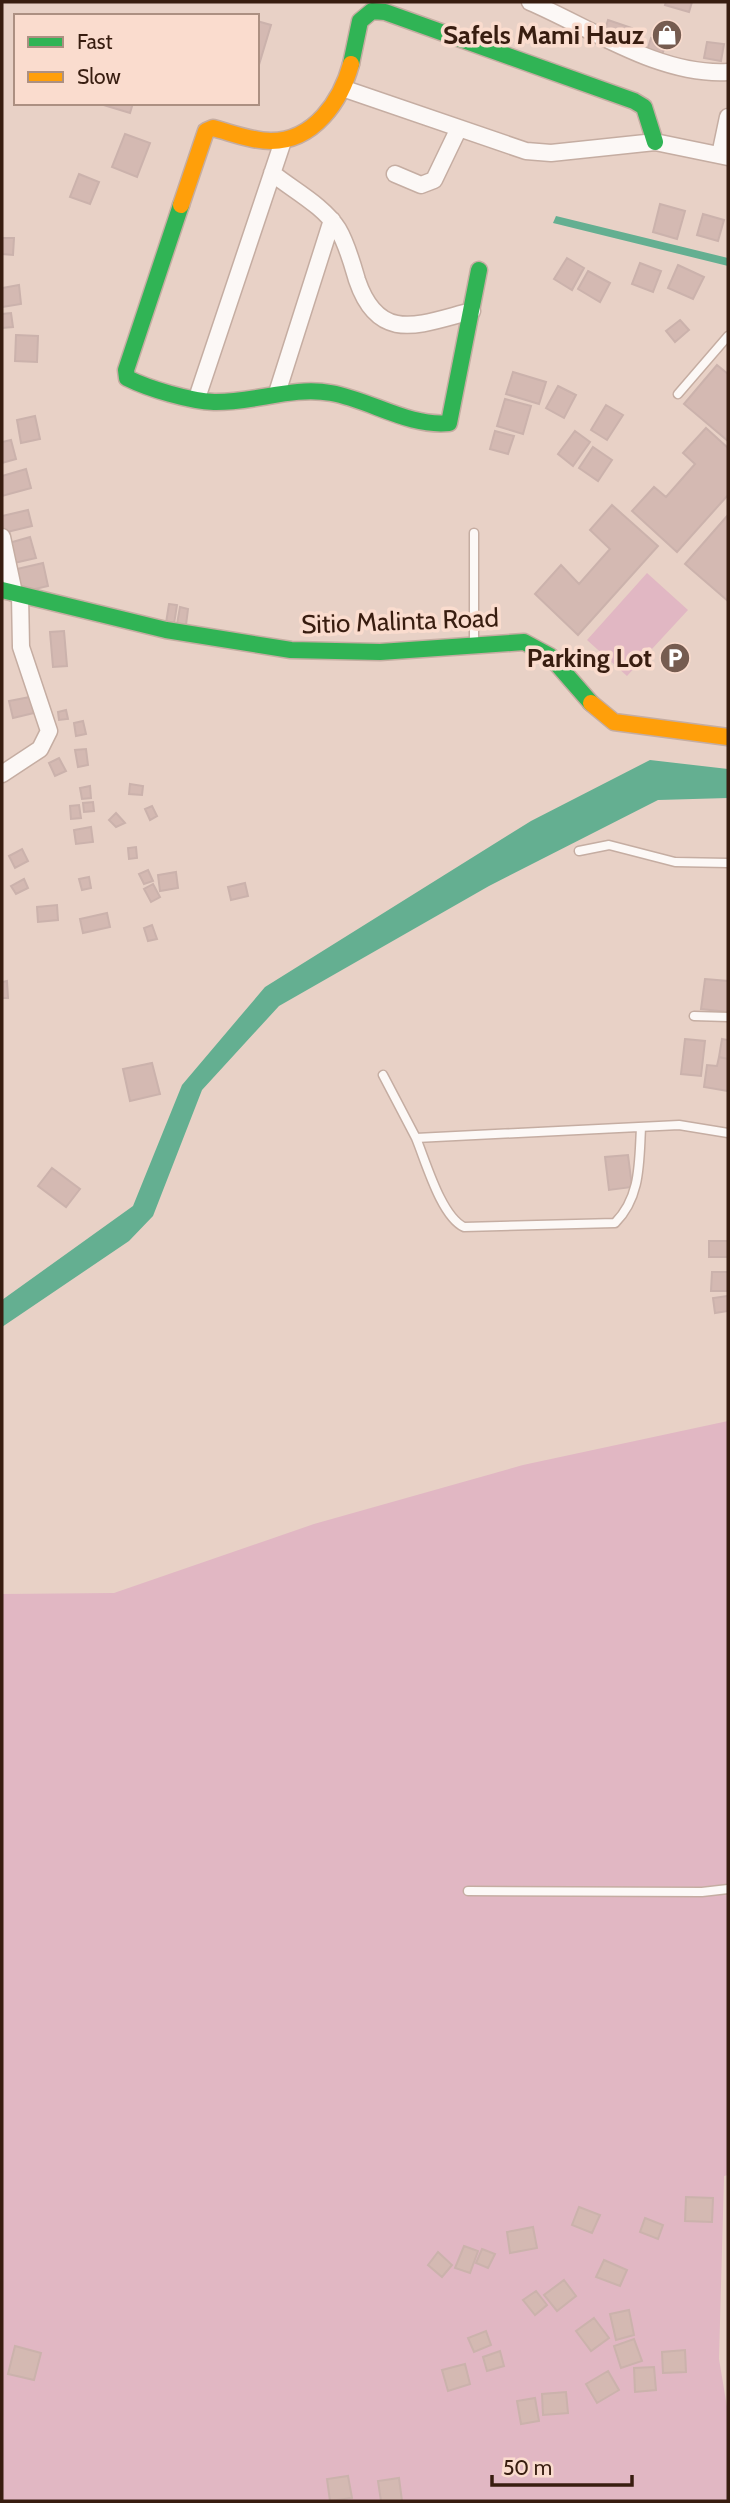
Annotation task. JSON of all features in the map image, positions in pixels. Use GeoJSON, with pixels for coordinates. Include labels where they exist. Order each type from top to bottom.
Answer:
{"type":"FeatureCollection","features":[{"type":"Feature","properties":{"kind":"street"},"geometry":{"type":"LineString","coordinates":[[530,2],[647,56],[690,69],[728,72]]}},
{"type":"Feature","properties":{"kind":"street"},"geometry":{"type":"LineString","coordinates":[[479,270],[449,423],[429,425],[348,396],[327,393],[277,394],[230,402],[197,398],[132,382],[127,378],[125,370],[206,131],[213,128],[265,141],[283,141],[306,131],[327,116],[336,107],[345,89],[360,21],[371,9],[397,15],[634,101],[644,107],[655,142]]}},
{"type":"Feature","properties":{"kind":"street"},"geometry":{"type":"LineString","coordinates":[[345,89],[458,130],[526,151],[655,142],[724,156],[728,117]]}},
{"type":"Feature","properties":{"kind":"street"},"geometry":{"type":"LineString","coordinates":[[395,174],[421,185],[433,180],[458,130]]}},
{"type":"Feature","properties":{"kind":"street"},"geometry":{"type":"LineString","coordinates":[[197,398],[283,141]]}},
{"type":"Feature","properties":{"kind":"street"},"geometry":{"type":"LineString","coordinates":[[272,173],[332,220],[345,242],[368,306],[383,320],[394,325],[416,325],[472,311]]}},
{"type":"Feature","properties":{"kind":"street"},"geometry":{"type":"LineString","coordinates":[[277,394],[332,220]]}},
{"type":"Feature","properties":{"kind":"street"},"geometry":{"type":"LineString","coordinates":[[2,537],[21,647],[49,731],[40,749],[2,774]]}},
{"type":"Feature","properties":{"kind":"street","name":"Sitio Malinta Road"},"geometry":{"type":"LineString","coordinates":[[12,593],[164,628],[261,646],[332,652],[524,642],[541,646],[598,713],[614,722],[728,737]]}},
{"type":"Feature","properties":{"kind":"lane"},"geometry":{"type":"LineString","coordinates":[[678,394],[728,336]]}},
{"type":"Feature","properties":{"kind":"lane"},"geometry":{"type":"LineString","coordinates":[[474,533],[474,646]]}},
{"type":"Feature","properties":{"kind":"lane"},"geometry":{"type":"LineString","coordinates":[[579,851],[609,845],[675,862],[728,863]]}},
{"type":"Feature","properties":{"kind":"lane"},"geometry":{"type":"LineString","coordinates":[[694,1016],[728,1017]]}},
{"type":"Feature","properties":{"kind":"lane"},"geometry":{"type":"LineString","coordinates":[[383,1075],[416,1138],[446,1209],[454,1222],[464,1227],[615,1223],[628,1210],[634,1193],[640,1128]]}},
{"type":"Feature","properties":{"kind":"lane"},"geometry":{"type":"LineString","coordinates":[[416,1138],[679,1125],[728,1133]]}},
{"type":"Feature","properties":{"kind":"lane"},"geometry":{"type":"LineString","coordinates":[[468,1891],[702,1892],[728,1889]]}},
{"type":"Feature","properties":{"kind":"shaded area"},"geometry":{"type":"Polygon","coordinates":[[[556,216],[728,258],[728,266],[553,223],[556,216]]]}},
{"type":"Feature","properties":{"kind":"shaded area"},"geometry":{"type":"Polygon","coordinates":[[[647,573],[688,610],[627,676],[587,640],[647,573]]]}},
{"type":"Feature","properties":{"kind":"shaded area"},"geometry":{"type":"Polygon","coordinates":[[[650,760],[728,769],[728,798],[658,800],[489,886],[279,1006],[202,1090],[153,1216],[129,1241],[2,1327],[2,1300],[133,1206],[182,1085],[265,987],[531,821],[650,760]]]}},
{"type":"Feature","properties":{"kind":"shaded area"},"geometry":{"type":"Polygon","coordinates":[[[728,1421],[728,2175],[724,2176],[719,2359],[728,2413],[728,2501],[2,2501],[2,1594],[114,1593],[314,1524],[523,1465],[728,1421]]]}},
{"type":"Feature","properties":{"kind":"building"},"geometry":{"type":"Polygon","coordinates":[[[666,2],[692,2],[689,12],[665,5],[666,2]]]}},
{"type":"Feature","properties":{"kind":"building"},"geometry":{"type":"Polygon","coordinates":[[[608,20],[632,28],[627,41],[604,33],[608,20]]]}},
{"type":"Feature","properties":{"kind":"building"},"geometry":{"type":"Polygon","coordinates":[[[259,22],[271,25],[259,65],[259,22]]]}},
{"type":"Feature","properties":{"kind":"building"},"geometry":{"type":"Polygon","coordinates":[[[651,38],[666,43],[662,55],[647,51],[651,38]]]}},
{"type":"Feature","properties":{"kind":"building"},"geometry":{"type":"Polygon","coordinates":[[[707,42],[724,44],[721,61],[704,58],[707,42]]]}},
{"type":"Feature","properties":{"kind":"building"},"geometry":{"type":"Polygon","coordinates":[[[104,105],[132,105],[130,113],[104,105]]]}},
{"type":"Feature","properties":{"kind":"building"},"geometry":{"type":"Polygon","coordinates":[[[125,134],[150,143],[137,177],[112,167],[125,134]]]}},
{"type":"Feature","properties":{"kind":"building"},"geometry":{"type":"Polygon","coordinates":[[[79,174],[99,182],[90,204],[70,197],[79,174]]]}},
{"type":"Feature","properties":{"kind":"building"},"geometry":{"type":"Polygon","coordinates":[[[660,204],[685,211],[677,239],[653,232],[660,204]]]}},
{"type":"Feature","properties":{"kind":"building"},"geometry":{"type":"Polygon","coordinates":[[[703,214],[724,220],[718,241],[697,235],[703,214]]]}},
{"type":"Feature","properties":{"kind":"building"},"geometry":{"type":"Polygon","coordinates":[[[2,238],[14,238],[13,255],[2,254],[2,238]]]}},
{"type":"Feature","properties":{"kind":"building"},"geometry":{"type":"Polygon","coordinates":[[[567,258],[584,268],[572,290],[554,279],[567,258]]]}},
{"type":"Feature","properties":{"kind":"building"},"geometry":{"type":"Polygon","coordinates":[[[640,263],[661,271],[653,292],[632,284],[640,263]]]}},
{"type":"Feature","properties":{"kind":"building"},"geometry":{"type":"Polygon","coordinates":[[[678,265],[704,277],[693,299],[668,288],[678,265]]]}},
{"type":"Feature","properties":{"kind":"building"},"geometry":{"type":"Polygon","coordinates":[[[588,271],[610,283],[600,302],[578,289],[588,271]]]}},
{"type":"Feature","properties":{"kind":"building"},"geometry":{"type":"Polygon","coordinates":[[[19,285],[21,304],[2,307],[2,288],[19,285]]]}},
{"type":"Feature","properties":{"kind":"building"},"geometry":{"type":"Polygon","coordinates":[[[11,313],[13,327],[2,328],[2,314],[11,313]]]}},
{"type":"Feature","properties":{"kind":"building"},"geometry":{"type":"Polygon","coordinates":[[[680,320],[689,330],[675,342],[666,331],[680,320]]]}},
{"type":"Feature","properties":{"kind":"building"},"geometry":{"type":"Polygon","coordinates":[[[16,335],[38,336],[37,362],[15,361],[16,335]]]}},
{"type":"Feature","properties":{"kind":"building"},"geometry":{"type":"Polygon","coordinates":[[[717,365],[728,374],[728,441],[684,404],[717,365]]]}},
{"type":"Feature","properties":{"kind":"building"},"geometry":{"type":"Polygon","coordinates":[[[513,372],[546,382],[539,404],[506,394],[513,372]]]}},
{"type":"Feature","properties":{"kind":"building"},"geometry":{"type":"Polygon","coordinates":[[[558,386],[576,395],[564,418],[546,408],[558,386]]]}},
{"type":"Feature","properties":{"kind":"building"},"geometry":{"type":"Polygon","coordinates":[[[505,399],[531,406],[523,434],[497,426],[505,399]]]}},
{"type":"Feature","properties":{"kind":"building"},"geometry":{"type":"Polygon","coordinates":[[[606,405],[623,415],[607,440],[591,430],[606,405]]]}},
{"type":"Feature","properties":{"kind":"building"},"geometry":{"type":"Polygon","coordinates":[[[35,416],[40,439],[21,443],[17,420],[35,416]]]}},
{"type":"Feature","properties":{"kind":"building"},"geometry":{"type":"Polygon","coordinates":[[[706,428],[728,448],[728,495],[677,552],[632,511],[654,487],[666,497],[695,464],[683,453],[706,428]]]}},
{"type":"Feature","properties":{"kind":"building"},"geometry":{"type":"Polygon","coordinates":[[[495,431],[514,436],[508,454],[490,449],[495,431]]]}},
{"type":"Feature","properties":{"kind":"building"},"geometry":{"type":"Polygon","coordinates":[[[575,431],[590,442],[573,466],[558,454],[575,431]]]}},
{"type":"Feature","properties":{"kind":"building"},"geometry":{"type":"Polygon","coordinates":[[[11,440],[16,459],[2,463],[2,442],[11,440]]]}},
{"type":"Feature","properties":{"kind":"building"},"geometry":{"type":"Polygon","coordinates":[[[593,447],[612,460],[598,481],[579,468],[593,447]]]}},
{"type":"Feature","properties":{"kind":"building"},"geometry":{"type":"Polygon","coordinates":[[[26,469],[31,488],[2,496],[2,476],[26,469]]]}},
{"type":"Feature","properties":{"kind":"building"},"geometry":{"type":"Polygon","coordinates":[[[612,505],[658,546],[578,635],[535,594],[561,565],[579,584],[610,549],[590,530],[612,505]]]}},
{"type":"Feature","properties":{"kind":"building"},"geometry":{"type":"Polygon","coordinates":[[[28,510],[32,526],[3,533],[2,516],[28,510]]]}},
{"type":"Feature","properties":{"kind":"building"},"geometry":{"type":"Polygon","coordinates":[[[728,515],[728,601],[685,564],[728,515]]]}},
{"type":"Feature","properties":{"kind":"building"},"geometry":{"type":"Polygon","coordinates":[[[30,537],[36,558],[14,563],[9,543],[30,537]]]}},
{"type":"Feature","properties":{"kind":"building"},"geometry":{"type":"Polygon","coordinates":[[[43,563],[48,586],[22,592],[17,569],[43,563]]]}},
{"type":"Feature","properties":{"kind":"building"},"geometry":{"type":"Polygon","coordinates":[[[169,604],[177,605],[174,624],[166,623],[169,604]]]}},
{"type":"Feature","properties":{"kind":"building"},"geometry":{"type":"Polygon","coordinates":[[[180,607],[188,609],[186,625],[177,624],[180,607]]]}},
{"type":"Feature","properties":{"kind":"building"},"geometry":{"type":"Polygon","coordinates":[[[64,631],[67,666],[53,667],[50,632],[64,631]]]}},
{"type":"Feature","properties":{"kind":"building"},"geometry":{"type":"Polygon","coordinates":[[[30,697],[34,713],[13,718],[9,701],[30,697]]]}},
{"type":"Feature","properties":{"kind":"building"},"geometry":{"type":"Polygon","coordinates":[[[66,710],[68,719],[59,720],[58,712],[66,710]]]}},
{"type":"Feature","properties":{"kind":"building"},"geometry":{"type":"Polygon","coordinates":[[[83,721],[86,734],[76,736],[74,723],[83,721]]]}},
{"type":"Feature","properties":{"kind":"building"},"geometry":{"type":"Polygon","coordinates":[[[86,749],[88,765],[78,767],[75,750],[86,749]]]}},
{"type":"Feature","properties":{"kind":"building"},"geometry":{"type":"Polygon","coordinates":[[[59,758],[66,771],[55,776],[49,763],[59,758]]]}},
{"type":"Feature","properties":{"kind":"building"},"geometry":{"type":"Polygon","coordinates":[[[130,784],[143,786],[142,795],[129,794],[130,784]]]}},
{"type":"Feature","properties":{"kind":"building"},"geometry":{"type":"Polygon","coordinates":[[[90,786],[91,798],[82,799],[80,788],[90,786]]]}},
{"type":"Feature","properties":{"kind":"building"},"geometry":{"type":"Polygon","coordinates":[[[93,802],[94,811],[84,812],[83,803],[93,802]]]}},
{"type":"Feature","properties":{"kind":"building"},"geometry":{"type":"Polygon","coordinates":[[[79,805],[81,818],[71,819],[70,806],[79,805]]]}},
{"type":"Feature","properties":{"kind":"building"},"geometry":{"type":"Polygon","coordinates":[[[152,806],[157,816],[150,820],[145,809],[152,806]]]}},
{"type":"Feature","properties":{"kind":"building"},"geometry":{"type":"Polygon","coordinates":[[[116,813],[125,823],[116,827],[109,820],[116,813]]]}},
{"type":"Feature","properties":{"kind":"building"},"geometry":{"type":"Polygon","coordinates":[[[91,827],[93,842],[76,844],[74,830],[91,827]]]}},
{"type":"Feature","properties":{"kind":"building"},"geometry":{"type":"Polygon","coordinates":[[[136,847],[137,858],[129,859],[128,848],[136,847]]]}},
{"type":"Feature","properties":{"kind":"building"},"geometry":{"type":"Polygon","coordinates":[[[22,849],[28,861],[15,868],[9,856],[22,849]]]}},
{"type":"Feature","properties":{"kind":"building"},"geometry":{"type":"Polygon","coordinates":[[[148,870],[153,881],[144,884],[139,874],[148,870]]]}},
{"type":"Feature","properties":{"kind":"building"},"geometry":{"type":"Polygon","coordinates":[[[176,872],[178,888],[160,891],[158,875],[176,872]]]}},
{"type":"Feature","properties":{"kind":"building"},"geometry":{"type":"Polygon","coordinates":[[[89,877],[91,888],[82,890],[79,879],[89,877]]]}},
{"type":"Feature","properties":{"kind":"building"},"geometry":{"type":"Polygon","coordinates":[[[24,879],[28,888],[16,894],[11,886],[24,879]]]}},
{"type":"Feature","properties":{"kind":"building"},"geometry":{"type":"Polygon","coordinates":[[[245,883],[248,896],[231,900],[228,887],[245,883]]]}},
{"type":"Feature","properties":{"kind":"building"},"geometry":{"type":"Polygon","coordinates":[[[153,884],[160,897],[151,902],[144,889],[153,884]]]}},
{"type":"Feature","properties":{"kind":"building"},"geometry":{"type":"Polygon","coordinates":[[[57,905],[58,920],[38,922],[37,907],[57,905]]]}},
{"type":"Feature","properties":{"kind":"building"},"geometry":{"type":"Polygon","coordinates":[[[107,913],[110,927],[83,933],[80,919],[107,913]]]}},
{"type":"Feature","properties":{"kind":"building"},"geometry":{"type":"Polygon","coordinates":[[[152,925],[157,939],[148,941],[144,928],[152,925]]]}},
{"type":"Feature","properties":{"kind":"building"},"geometry":{"type":"Polygon","coordinates":[[[705,979],[728,981],[728,1012],[701,1009],[705,979]]]}},
{"type":"Feature","properties":{"kind":"building"},"geometry":{"type":"Polygon","coordinates":[[[7,981],[8,998],[2,998],[2,982],[7,981]]]}},
{"type":"Feature","properties":{"kind":"building"},"geometry":{"type":"Polygon","coordinates":[[[685,1039],[705,1041],[701,1076],[681,1074],[685,1039]]]}},
{"type":"Feature","properties":{"kind":"building"},"geometry":{"type":"Polygon","coordinates":[[[722,1039],[728,1040],[728,1059],[719,1057],[722,1039]]]}},
{"type":"Feature","properties":{"kind":"building"},"geometry":{"type":"Polygon","coordinates":[[[719,1057],[728,1059],[728,1091],[704,1087],[707,1065],[717,1066],[719,1057]]]}},
{"type":"Feature","properties":{"kind":"building"},"geometry":{"type":"Polygon","coordinates":[[[152,1063],[160,1094],[130,1101],[123,1069],[152,1063]]]}},
{"type":"Feature","properties":{"kind":"building"},"geometry":{"type":"Polygon","coordinates":[[[628,1155],[632,1187],[609,1190],[605,1157],[628,1155]]]}},
{"type":"Feature","properties":{"kind":"building"},"geometry":{"type":"Polygon","coordinates":[[[52,1168],[80,1189],[66,1207],[38,1186],[52,1168]]]}},
{"type":"Feature","properties":{"kind":"building"},"geometry":{"type":"Polygon","coordinates":[[[709,1241],[728,1241],[728,1257],[709,1257],[709,1241]]]}},
{"type":"Feature","properties":{"kind":"building"},"geometry":{"type":"Polygon","coordinates":[[[712,1272],[728,1272],[728,1291],[711,1291],[712,1272]]]}},
{"type":"Feature","properties":{"kind":"building"},"geometry":{"type":"Polygon","coordinates":[[[728,1296],[728,1311],[715,1313],[713,1298],[728,1296]]]}},
{"type":"Feature","properties":{"kind":"building"},"geometry":{"type":"Polygon","coordinates":[[[686,2197],[713,2198],[712,2222],[685,2221],[686,2197]]]}},
{"type":"Feature","properties":{"kind":"building"},"geometry":{"type":"Polygon","coordinates":[[[579,2207],[600,2215],[592,2233],[572,2225],[579,2207]]]}},
{"type":"Feature","properties":{"kind":"building"},"geometry":{"type":"Polygon","coordinates":[[[645,2218],[663,2225],[658,2239],[640,2232],[645,2218]]]}},
{"type":"Feature","properties":{"kind":"building"},"geometry":{"type":"Polygon","coordinates":[[[533,2227],[537,2248],[510,2253],[507,2232],[533,2227]]]}},
{"type":"Feature","properties":{"kind":"building"},"geometry":{"type":"Polygon","coordinates":[[[464,2246],[478,2251],[470,2273],[455,2268],[464,2246]]]}},
{"type":"Feature","properties":{"kind":"building"},"geometry":{"type":"Polygon","coordinates":[[[482,2249],[495,2254],[488,2268],[476,2263],[482,2249]]]}},
{"type":"Feature","properties":{"kind":"building"},"geometry":{"type":"Polygon","coordinates":[[[438,2252],[452,2265],[442,2277],[428,2265],[438,2252]]]}},
{"type":"Feature","properties":{"kind":"building"},"geometry":{"type":"Polygon","coordinates":[[[604,2260],[627,2270],[620,2286],[596,2277],[604,2260]]]}},
{"type":"Feature","properties":{"kind":"building"},"geometry":{"type":"Polygon","coordinates":[[[564,2280],[576,2296],[557,2311],[544,2295],[564,2280]]]}},
{"type":"Feature","properties":{"kind":"building"},"geometry":{"type":"Polygon","coordinates":[[[536,2291],[547,2305],[535,2315],[523,2300],[536,2291]]]}},
{"type":"Feature","properties":{"kind":"building"},"geometry":{"type":"Polygon","coordinates":[[[629,2310],[634,2335],[616,2340],[610,2314],[629,2310]]]}},
{"type":"Feature","properties":{"kind":"building"},"geometry":{"type":"Polygon","coordinates":[[[594,2318],[609,2338],[591,2351],[576,2331],[594,2318]]]}},
{"type":"Feature","properties":{"kind":"building"},"geometry":{"type":"Polygon","coordinates":[[[486,2331],[491,2345],[474,2352],[468,2338],[486,2331]]]}},
{"type":"Feature","properties":{"kind":"building"},"geometry":{"type":"Polygon","coordinates":[[[634,2339],[642,2361],[621,2368],[614,2346],[634,2339]]]}},
{"type":"Feature","properties":{"kind":"building"},"geometry":{"type":"Polygon","coordinates":[[[15,2346],[41,2353],[34,2380],[8,2374],[15,2346]]]}},
{"type":"Feature","properties":{"kind":"building"},"geometry":{"type":"Polygon","coordinates":[[[685,2350],[686,2372],[663,2373],[662,2352],[685,2350]]]}},
{"type":"Feature","properties":{"kind":"building"},"geometry":{"type":"Polygon","coordinates":[[[500,2351],[504,2366],[487,2371],[483,2357],[500,2351]]]}},
{"type":"Feature","properties":{"kind":"building"},"geometry":{"type":"Polygon","coordinates":[[[465,2364],[470,2384],[448,2391],[442,2370],[465,2364]]]}},
{"type":"Feature","properties":{"kind":"building"},"geometry":{"type":"Polygon","coordinates":[[[654,2367],[656,2390],[635,2392],[634,2368],[654,2367]]]}},
{"type":"Feature","properties":{"kind":"building"},"geometry":{"type":"Polygon","coordinates":[[[608,2371],[619,2390],[597,2403],[586,2384],[608,2371]]]}},
{"type":"Feature","properties":{"kind":"building"},"geometry":{"type":"Polygon","coordinates":[[[566,2392],[568,2413],[543,2415],[542,2394],[566,2392]]]}},
{"type":"Feature","properties":{"kind":"building"},"geometry":{"type":"Polygon","coordinates":[[[535,2398],[539,2421],[521,2424],[517,2401],[535,2398]]]}},
{"type":"Feature","properties":{"kind":"building"},"geometry":{"type":"Polygon","coordinates":[[[348,2476],[352,2498],[330,2501],[327,2479],[348,2476]]]}},
{"type":"Feature","properties":{"kind":"building"},"geometry":{"type":"Polygon","coordinates":[[[399,2478],[402,2501],[381,2501],[378,2481],[399,2478]]]}},
{"type":"Feature","properties":{"kind":"traffic: fast"},"geometry":{"type":"LineString","coordinates":[[351,64],[360,21],[372,11],[385,12],[634,101],[644,107],[655,142]]}},
{"type":"Feature","properties":{"kind":"traffic: fast"},"geometry":{"type":"LineString","coordinates":[[181,205],[126,370],[127,378],[182,397],[229,402],[316,391],[346,396],[419,421],[449,423],[479,270]]}},
{"type":"Feature","properties":{"kind":"traffic: fast"},"geometry":{"type":"LineString","coordinates":[[2,590],[166,630],[291,650],[380,652],[524,642],[550,656],[591,703]]}},
{"type":"Feature","properties":{"kind":"traffic: slow"},"geometry":{"type":"LineString","coordinates":[[181,205],[206,131],[213,128],[264,141],[286,139],[300,134],[313,126],[333,105],[351,64]]}},
{"type":"Feature","properties":{"kind":"traffic: slow"},"geometry":{"type":"LineString","coordinates":[[591,703],[614,722],[728,737]]}},
{"type":"Feature","properties":{"kind":"place","name":"Safels Mami Hauz"},"geometry":{"type":"Point","coordinates":[667,35]}},
{"type":"Feature","properties":{"kind":"place","name":"Parking Lot"},"geometry":{"type":"Point","coordinates":[675,658]}}]}
